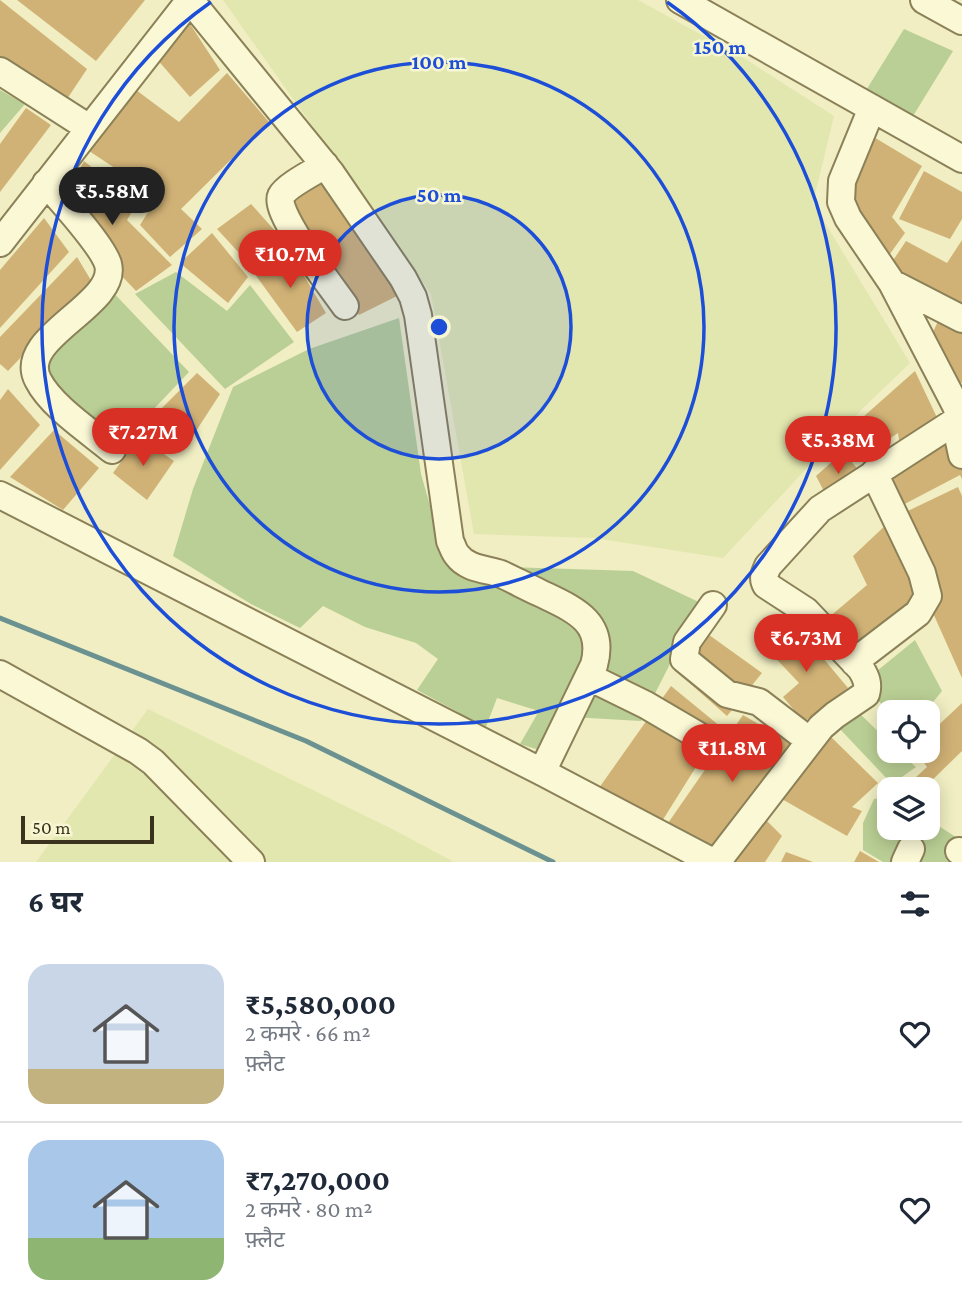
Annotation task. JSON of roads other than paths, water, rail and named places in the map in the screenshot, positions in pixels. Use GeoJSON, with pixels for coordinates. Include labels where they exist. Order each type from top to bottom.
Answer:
{"type":"FeatureCollection","features":[{"type":"Feature","properties":{"kind":"street"},"geometry":{"type":"LineString","coordinates":[[0,243],[46,183],[83,124],[169,0]]}},
{"type":"Feature","properties":{"kind":"street"},"geometry":{"type":"LineString","coordinates":[[0,218],[190,0],[324,165],[403,278],[413,297],[418,315],[450,541],[457,556],[473,567],[499,574],[580,613],[589,623],[598,650],[589,677],[542,772]]}},
{"type":"Feature","properties":{"kind":"street"},"geometry":{"type":"LineString","coordinates":[[680,0],[962,159]]}},
{"type":"Feature","properties":{"kind":"street"},"geometry":{"type":"LineString","coordinates":[[924,0],[962,21]]}},
{"type":"Feature","properties":{"kind":"street"},"geometry":{"type":"LineString","coordinates":[[0,71],[83,124]]}},
{"type":"Feature","properties":{"kind":"street"},"geometry":{"type":"LineString","coordinates":[[872,108],[842,181],[841,202],[848,218],[892,283],[961,418],[959,441],[962,455]]}},
{"type":"Feature","properties":{"kind":"street"},"geometry":{"type":"LineString","coordinates":[[324,165],[286,191],[279,203],[287,223],[345,306]]}},
{"type":"Feature","properties":{"kind":"street"},"geometry":{"type":"LineString","coordinates":[[46,183],[105,258],[108,273],[105,283],[95,296],[42,347],[35,363],[35,373],[38,382],[48,394],[112,450]]}},
{"type":"Feature","properties":{"kind":"street"},"geometry":{"type":"LineString","coordinates":[[892,283],[962,319]]}},
{"type":"Feature","properties":{"kind":"street"},"geometry":{"type":"LineString","coordinates":[[0,495],[715,862],[810,741],[835,715],[866,694],[866,676],[854,662],[806,611],[766,585],[764,574],[768,566],[821,509],[961,418]]}},
{"type":"Feature","properties":{"kind":"street"},"geometry":{"type":"LineString","coordinates":[[854,662],[918,612],[928,596],[922,573],[874,473]]}},
{"type":"Feature","properties":{"kind":"street"},"geometry":{"type":"LineString","coordinates":[[713,605],[687,642],[684,659],[727,694],[759,702],[810,741]]}},
{"type":"Feature","properties":{"kind":"street"},"geometry":{"type":"LineString","coordinates":[[0,674],[153,762],[251,862]]}},
{"type":"Feature","properties":{"kind":"street"},"geometry":{"type":"LineString","coordinates":[[589,677],[646,705],[720,749]]}},
{"type":"Feature","properties":{"kind":"waterway"},"geometry":{"type":"LineString","coordinates":[[0,618],[306,741],[553,862]]}}]}
